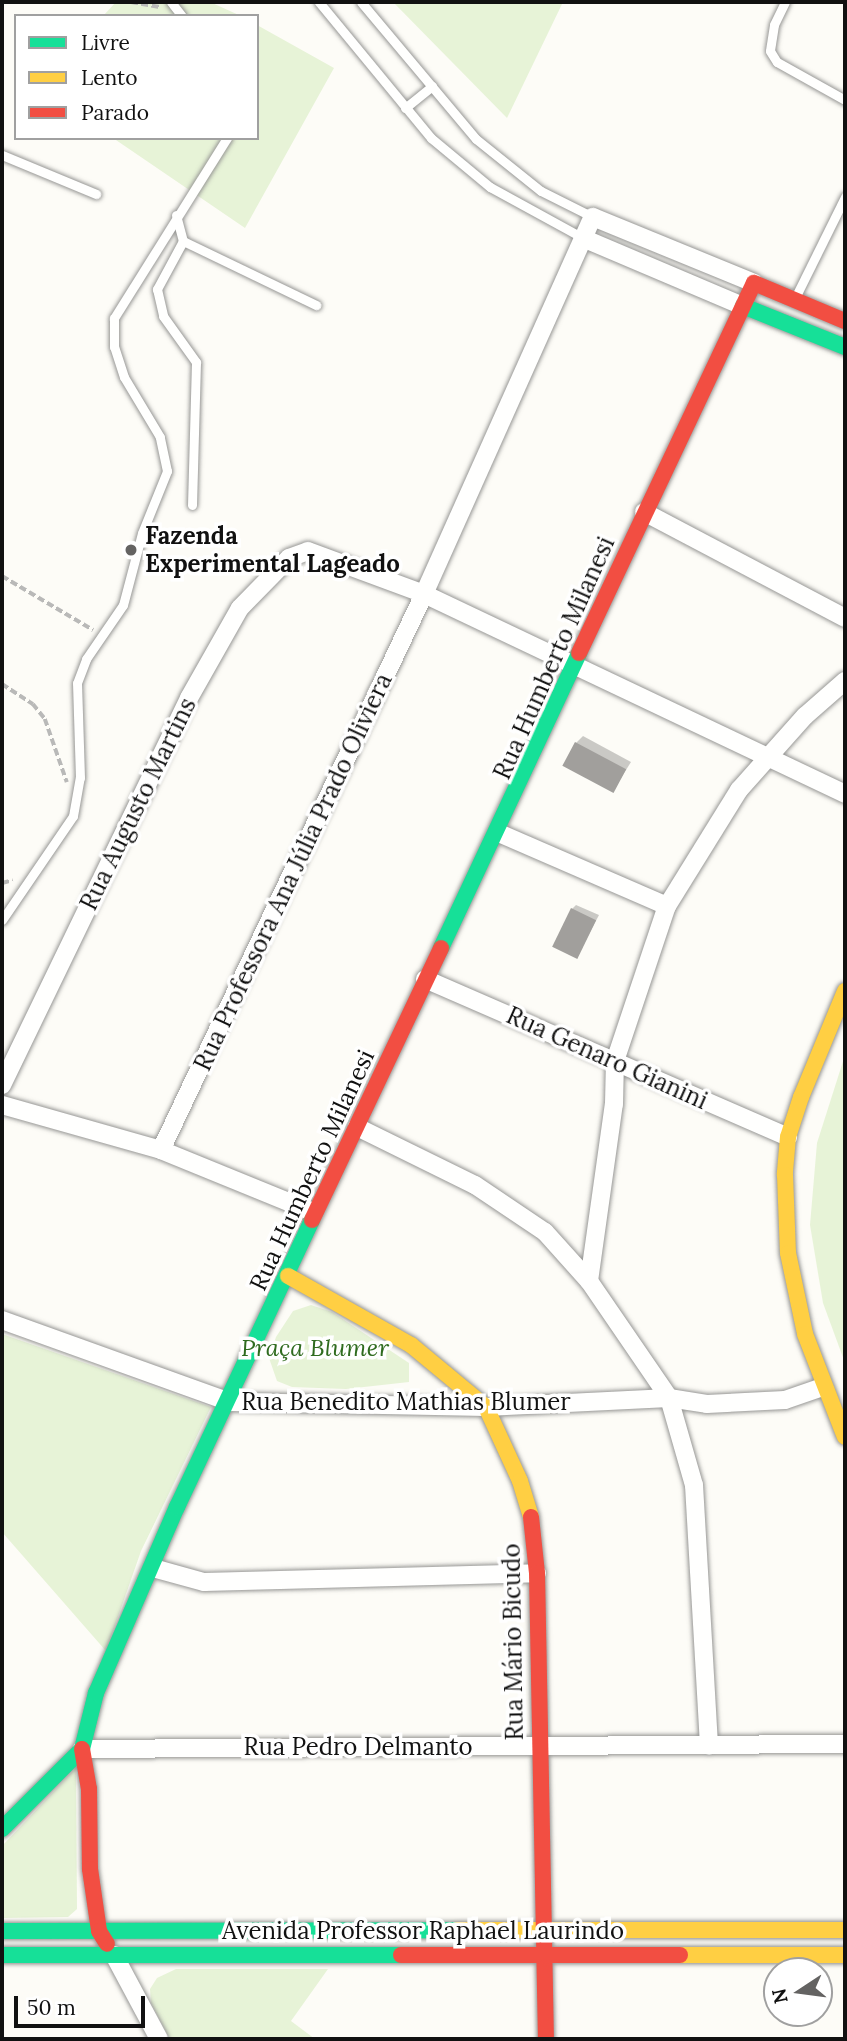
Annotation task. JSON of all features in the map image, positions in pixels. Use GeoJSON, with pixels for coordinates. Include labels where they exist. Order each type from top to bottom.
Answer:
{"type":"FeatureCollection","features":[{"type":"Feature","properties":{"kind":"main road"},"geometry":{"type":"LineString","coordinates":[[754,283],[845,321]]}},
{"type":"Feature","properties":{"kind":"main road","name":"Rua Humberto Milanesi"},"geometry":{"type":"LineString","coordinates":[[82,1749],[96,1693],[288,1276],[313,1212],[357,1127],[425,979],[499,833],[576,668],[644,512],[754,283]]}},
{"type":"Feature","properties":{"kind":"main road"},"geometry":{"type":"LineString","coordinates":[[743,306],[845,347]]}},
{"type":"Feature","properties":{"kind":"main road"},"geometry":{"type":"LineString","coordinates":[[845,991],[788,1137],[785,1175],[788,1253],[822,1387],[845,1437]]}},
{"type":"Feature","properties":{"kind":"main road","name":"Rua Mário Bicudo"},"geometry":{"type":"LineString","coordinates":[[288,1276],[411,1345],[486,1407],[524,1495],[532,1521],[537,1573],[537,1746],[546,1931],[546,2039]]}},
{"type":"Feature","properties":{"kind":"main road"},"geometry":{"type":"LineString","coordinates":[[2,1829],[82,1749]]}},
{"type":"Feature","properties":{"kind":"main road"},"geometry":{"type":"LineString","coordinates":[[82,1749],[89,1789],[89,1869],[99,1931],[114,1955]]}},
{"type":"Feature","properties":{"kind":"main road","name":"Avenida Professor Raphael Laurindo"},"geometry":{"type":"LineString","coordinates":[[2,1931],[845,1930]]}},
{"type":"Feature","properties":{"kind":"main road","name":"Avenida Professor Raphael Laurindo"},"geometry":{"type":"LineString","coordinates":[[2,1955],[845,1955]]}},
{"type":"Feature","properties":{"kind":"street","name":"Rua Professora Ana Júlia Prado Oliviera"},"geometry":{"type":"LineString","coordinates":[[161,1150],[424,594],[593,217]]}},
{"type":"Feature","properties":{"kind":"street"},"geometry":{"type":"LineString","coordinates":[[593,217],[754,283]]}},
{"type":"Feature","properties":{"kind":"street"},"geometry":{"type":"LineString","coordinates":[[585,239],[743,306]]}},
{"type":"Feature","properties":{"kind":"street"},"geometry":{"type":"LineString","coordinates":[[644,512],[845,618]]}},
{"type":"Feature","properties":{"kind":"street","name":"Rua Augusto Martins"},"geometry":{"type":"LineString","coordinates":[[2,1085],[188,698],[240,608],[289,558],[309,551],[424,594]]}},
{"type":"Feature","properties":{"kind":"street"},"geometry":{"type":"LineString","coordinates":[[424,594],[766,759],[845,794]]}},
{"type":"Feature","properties":{"kind":"street"},"geometry":{"type":"LineString","coordinates":[[589,1280],[614,1104],[615,1061],[667,906],[725,812],[766,759],[805,716],[845,681]]}},
{"type":"Feature","properties":{"kind":"street"},"geometry":{"type":"LineString","coordinates":[[499,833],[667,906]]}},
{"type":"Feature","properties":{"kind":"street","name":"Rua Genaro Gianini"},"geometry":{"type":"LineString","coordinates":[[425,979],[788,1137]]}},
{"type":"Feature","properties":{"kind":"street"},"geometry":{"type":"LineString","coordinates":[[2,1105],[161,1150],[313,1212]]}},
{"type":"Feature","properties":{"kind":"street"},"geometry":{"type":"LineString","coordinates":[[357,1127],[514,1208],[545,1232],[589,1280],[669,1398],[694,1485],[709,1746]]}},
{"type":"Feature","properties":{"kind":"street","name":"Rua Benedito Mathias Blumer"},"geometry":{"type":"LineString","coordinates":[[2,1320],[230,1402],[486,1407],[669,1398],[707,1404],[785,1400],[822,1387]]}},
{"type":"Feature","properties":{"kind":"street"},"geometry":{"type":"LineString","coordinates":[[153,1568],[204,1582],[537,1573]]}},
{"type":"Feature","properties":{"kind":"street","name":"Rua Pedro Delmanto"},"geometry":{"type":"LineString","coordinates":[[82,1749],[845,1744]]}},
{"type":"Feature","properties":{"kind":"street"},"geometry":{"type":"LineString","coordinates":[[114,1955],[159,2039]]}},
{"type":"Feature","properties":{"kind":"lane"},"geometry":{"type":"LineString","coordinates":[[319,2],[431,138],[490,187],[585,239]]}},
{"type":"Feature","properties":{"kind":"lane"},"geometry":{"type":"LineString","coordinates":[[361,2],[476,139],[541,191],[593,217]]}},
{"type":"Feature","properties":{"kind":"lane"},"geometry":{"type":"LineString","coordinates":[[785,2],[774,25],[770,51],[777,62],[845,100]]}},
{"type":"Feature","properties":{"kind":"lane"},"geometry":{"type":"LineString","coordinates":[[404,108],[432,86]]}},
{"type":"Feature","properties":{"kind":"lane"},"geometry":{"type":"LineString","coordinates":[[2,920],[73,816],[77,797],[75,701],[86,659],[128,592],[136,553],[167,471],[160,437],[117,357],[114,318],[176,215],[226,140]]}},
{"type":"Feature","properties":{"kind":"lane"},"geometry":{"type":"LineString","coordinates":[[2,155],[96,194]]}},
{"type":"Feature","properties":{"kind":"lane"},"geometry":{"type":"LineString","coordinates":[[795,300],[845,197]]}},
{"type":"Feature","properties":{"kind":"lane"},"geometry":{"type":"LineString","coordinates":[[176,215],[183,241],[157,289],[163,316],[192,351],[196,362],[192,505]]}},
{"type":"Feature","properties":{"kind":"lane"},"geometry":{"type":"LineString","coordinates":[[183,241],[316,305]]}},
{"type":"Feature","properties":{"kind":"path"},"geometry":{"type":"LineString","coordinates":[[131,2],[176,9]]}},
{"type":"Feature","properties":{"kind":"path"},"geometry":{"type":"LineString","coordinates":[[2,576],[102,634]]}},
{"type":"Feature","properties":{"kind":"path"},"geometry":{"type":"LineString","coordinates":[[2,684],[33,704],[45,719],[62,774],[77,797]]}},
{"type":"Feature","properties":{"kind":"green space"},"geometry":{"type":"Polygon","coordinates":[[[116,2],[210,2],[237,14],[105,14],[116,2]]]}},
{"type":"Feature","properties":{"kind":"green space"},"geometry":{"type":"Polygon","coordinates":[[[393,2],[563,2],[507,118],[393,2]]]}},
{"type":"Feature","properties":{"kind":"green space"},"geometry":{"type":"Polygon","coordinates":[[[259,26],[334,68],[245,228],[116,140],[259,140],[259,26]]]}},
{"type":"Feature","properties":{"kind":"green space"},"geometry":{"type":"Polygon","coordinates":[[[845,1055],[845,1363],[823,1303],[810,1225],[817,1143],[845,1055]]]}},
{"type":"Feature","properties":{"kind":"green space","name":"Praça Blumer"},"geometry":{"type":"Polygon","coordinates":[[[311,1305],[332,1312],[409,1363],[409,1382],[346,1389],[292,1387],[277,1381],[269,1358],[276,1337],[293,1311],[311,1305]]]}},
{"type":"Feature","properties":{"kind":"green space"},"geometry":{"type":"Polygon","coordinates":[[[2,1334],[211,1407],[141,1551],[106,1651],[2,1532],[2,1334]]]}},
{"type":"Feature","properties":{"kind":"green space"},"geometry":{"type":"Polygon","coordinates":[[[76,1768],[77,1909],[68,1917],[2,1918],[2,1846],[76,1768]]]}},
{"type":"Feature","properties":{"kind":"green space"},"geometry":{"type":"Polygon","coordinates":[[[176,1969],[328,1969],[291,2021],[315,2039],[170,2039],[151,2003],[150,1989],[157,1978],[176,1969]]]}},
{"type":"Feature","properties":{"kind":"building"},"geometry":{"type":"Polygon","coordinates":[[[575,742],[626,769],[614,793],[562,766],[575,742]]]}},
{"type":"Feature","properties":{"kind":"building"},"geometry":{"type":"Polygon","coordinates":[[[571,908],[596,920],[577,959],[552,947],[571,908]]]}},
{"type":"Feature","properties":{"kind":"traffic: fast"},"geometry":{"type":"LineString","coordinates":[[743,306],[845,347]]}},
{"type":"Feature","properties":{"kind":"traffic: fast"},"geometry":{"type":"LineString","coordinates":[[441,948],[579,653]]}},
{"type":"Feature","properties":{"kind":"traffic: fast"},"geometry":{"type":"LineString","coordinates":[[2,1829],[82,1749],[96,1693],[177,1507],[312,1220]]}},
{"type":"Feature","properties":{"kind":"traffic: fast"},"geometry":{"type":"LineString","coordinates":[[2,1931],[458,1930]]}},
{"type":"Feature","properties":{"kind":"traffic: fast"},"geometry":{"type":"LineString","coordinates":[[2,1955],[401,1955]]}},
{"type":"Feature","properties":{"kind":"traffic: slow"},"geometry":{"type":"LineString","coordinates":[[845,991],[801,1097],[788,1137],[785,1175],[788,1253],[805,1334],[845,1437]]}},
{"type":"Feature","properties":{"kind":"traffic: slow"},"geometry":{"type":"LineString","coordinates":[[288,1276],[411,1345],[486,1407],[520,1481],[531,1517]]}},
{"type":"Feature","properties":{"kind":"traffic: slow"},"geometry":{"type":"LineString","coordinates":[[458,1930],[845,1930]]}},
{"type":"Feature","properties":{"kind":"traffic: slow"},"geometry":{"type":"LineString","coordinates":[[680,1955],[845,1955]]}},
{"type":"Feature","properties":{"kind":"traffic: jam"},"geometry":{"type":"LineString","coordinates":[[579,653],[754,283],[845,321]]}},
{"type":"Feature","properties":{"kind":"traffic: jam"},"geometry":{"type":"LineString","coordinates":[[312,1220],[441,948]]}},
{"type":"Feature","properties":{"kind":"traffic: jam"},"geometry":{"type":"LineString","coordinates":[[531,1517],[537,1573],[546,2039]]}},
{"type":"Feature","properties":{"kind":"traffic: jam"},"geometry":{"type":"LineString","coordinates":[[82,1749],[89,1789],[90,1869],[99,1931],[107,1944]]}},
{"type":"Feature","properties":{"kind":"traffic: jam"},"geometry":{"type":"LineString","coordinates":[[401,1955],[680,1955]]}},
{"type":"Feature","properties":{"kind":"place","name":"Fazenda Experimental Lageado"},"geometry":{"type":"Point","coordinates":[131,550]}}]}
